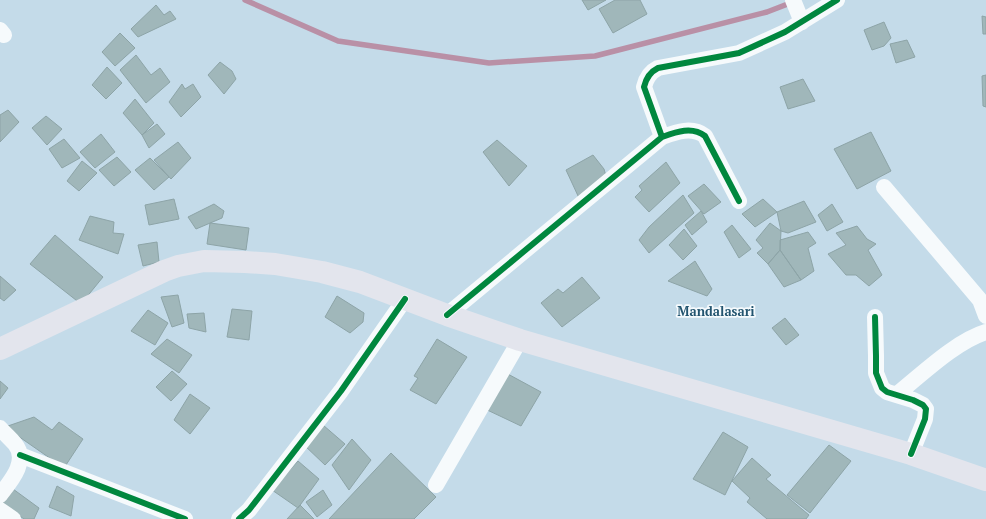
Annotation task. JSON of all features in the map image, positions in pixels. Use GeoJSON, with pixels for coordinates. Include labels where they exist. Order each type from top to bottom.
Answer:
{"type":"FeatureCollection","features":[{"type":"Feature","properties":{"kind":"main road"},"geometry":{"type":"LineString","coordinates":[[0,349],[164,271],[178,266],[204,261],[275,264],[322,272],[360,282],[447,315],[520,340],[911,454],[986,480]]}},
{"type":"Feature","properties":{"kind":"street"},"geometry":{"type":"LineString","coordinates":[[662,138],[644,87],[652,70],[739,53],[785,32],[797,11],[837,0]]}},
{"type":"Feature","properties":{"kind":"street"},"geometry":{"type":"LineString","coordinates":[[447,315],[662,138],[678,132],[689,131],[698,131],[705,136],[739,201]]}},
{"type":"Feature","properties":{"kind":"street"},"geometry":{"type":"LineString","coordinates":[[884,187],[980,300],[986,316]]}},
{"type":"Feature","properties":{"kind":"street"},"geometry":{"type":"LineString","coordinates":[[239,519],[249,510],[341,391],[405,299]]}},
{"type":"Feature","properties":{"kind":"street"},"geometry":{"type":"LineString","coordinates":[[875,317],[876,373],[882,388],[887,392],[914,400],[923,405],[926,409],[925,419],[911,454]]}},
{"type":"Feature","properties":{"kind":"street"},"geometry":{"type":"LineString","coordinates":[[896,395],[939,360],[969,339],[986,332]]}},
{"type":"Feature","properties":{"kind":"street"},"geometry":{"type":"LineString","coordinates":[[436,485],[520,340]]}},
{"type":"Feature","properties":{"kind":"street"},"geometry":{"type":"LineString","coordinates":[[0,428],[16,445],[20,454],[19,466],[0,495]]}},
{"type":"Feature","properties":{"kind":"street"},"geometry":{"type":"LineString","coordinates":[[20,454],[185,519]]}},
{"type":"Feature","properties":{"kind":"street"},"geometry":{"type":"LineString","coordinates":[[0,510],[13,519]]}},
{"type":"Feature","properties":{"kind":"building"},"geometry":{"type":"Polygon","coordinates":[[[582,0],[606,0],[588,10],[582,0]]]}},
{"type":"Feature","properties":{"kind":"building"},"geometry":{"type":"Polygon","coordinates":[[[615,0],[640,0],[647,14],[613,33],[599,9],[615,0]]]}},
{"type":"Feature","properties":{"kind":"building"},"geometry":{"type":"Polygon","coordinates":[[[156,5],[164,15],[170,11],[176,19],[138,37],[131,29],[156,5]]]}},
{"type":"Feature","properties":{"kind":"building"},"geometry":{"type":"Polygon","coordinates":[[[982,16],[986,17],[986,34],[983,34],[982,16]]]}},
{"type":"Feature","properties":{"kind":"building"},"geometry":{"type":"Polygon","coordinates":[[[884,22],[891,38],[884,46],[872,50],[864,30],[884,22]]]}},
{"type":"Feature","properties":{"kind":"building"},"geometry":{"type":"Polygon","coordinates":[[[120,33],[135,48],[115,66],[102,52],[120,33]]]}},
{"type":"Feature","properties":{"kind":"building"},"geometry":{"type":"Polygon","coordinates":[[[907,40],[915,57],[896,63],[890,44],[907,40]]]}},
{"type":"Feature","properties":{"kind":"building"},"geometry":{"type":"Polygon","coordinates":[[[136,55],[151,75],[160,68],[170,82],[146,103],[120,70],[136,55]]]}},
{"type":"Feature","properties":{"kind":"building"},"geometry":{"type":"Polygon","coordinates":[[[220,62],[232,71],[236,79],[224,94],[208,75],[220,62]]]}},
{"type":"Feature","properties":{"kind":"building"},"geometry":{"type":"Polygon","coordinates":[[[107,67],[122,83],[106,99],[92,85],[107,67]]]}},
{"type":"Feature","properties":{"kind":"building"},"geometry":{"type":"Polygon","coordinates":[[[986,75],[986,107],[983,106],[982,76],[986,75]]]}},
{"type":"Feature","properties":{"kind":"building"},"geometry":{"type":"Polygon","coordinates":[[[803,79],[815,101],[788,109],[780,87],[803,79]]]}},
{"type":"Feature","properties":{"kind":"building"},"geometry":{"type":"Polygon","coordinates":[[[182,84],[185,89],[193,84],[201,97],[181,117],[169,102],[182,84]]]}},
{"type":"Feature","properties":{"kind":"building"},"geometry":{"type":"Polygon","coordinates":[[[135,99],[154,123],[142,135],[123,113],[135,99]]]}},
{"type":"Feature","properties":{"kind":"building"},"geometry":{"type":"Polygon","coordinates":[[[8,110],[19,122],[0,142],[0,115],[8,110]]]}},
{"type":"Feature","properties":{"kind":"building"},"geometry":{"type":"Polygon","coordinates":[[[46,116],[62,129],[47,145],[32,128],[46,116]]]}},
{"type":"Feature","properties":{"kind":"building"},"geometry":{"type":"Polygon","coordinates":[[[157,124],[165,134],[149,148],[142,135],[157,124]]]}},
{"type":"Feature","properties":{"kind":"building"},"geometry":{"type":"Polygon","coordinates":[[[871,132],[891,171],[857,189],[834,149],[871,132]]]}},
{"type":"Feature","properties":{"kind":"building"},"geometry":{"type":"Polygon","coordinates":[[[101,134],[115,152],[95,168],[80,152],[101,134]]]}},
{"type":"Feature","properties":{"kind":"building"},"geometry":{"type":"Polygon","coordinates":[[[64,139],[80,158],[62,168],[49,149],[64,139]]]}},
{"type":"Feature","properties":{"kind":"building"},"geometry":{"type":"Polygon","coordinates":[[[497,140],[527,166],[509,186],[483,152],[497,140]]]}},
{"type":"Feature","properties":{"kind":"building"},"geometry":{"type":"Polygon","coordinates":[[[178,142],[191,158],[171,179],[154,160],[178,142]]]}},
{"type":"Feature","properties":{"kind":"building"},"geometry":{"type":"Polygon","coordinates":[[[593,155],[604,169],[608,183],[579,198],[566,170],[593,155]]]}},
{"type":"Feature","properties":{"kind":"building"},"geometry":{"type":"Polygon","coordinates":[[[117,157],[131,172],[114,186],[99,170],[117,157]]]}},
{"type":"Feature","properties":{"kind":"building"},"geometry":{"type":"Polygon","coordinates":[[[150,158],[169,177],[154,190],[135,170],[150,158]]]}},
{"type":"Feature","properties":{"kind":"building"},"geometry":{"type":"Polygon","coordinates":[[[82,161],[97,173],[79,191],[67,181],[82,161]]]}},
{"type":"Feature","properties":{"kind":"building"},"geometry":{"type":"Polygon","coordinates":[[[666,162],[680,183],[649,212],[635,197],[642,190],[639,186],[666,162]]]}},
{"type":"Feature","properties":{"kind":"building"},"geometry":{"type":"Polygon","coordinates":[[[704,184],[721,202],[704,214],[688,196],[704,184]]]}},
{"type":"Feature","properties":{"kind":"building"},"geometry":{"type":"Polygon","coordinates":[[[683,195],[694,213],[649,253],[639,240],[649,227],[683,195]]]}},
{"type":"Feature","properties":{"kind":"building"},"geometry":{"type":"Polygon","coordinates":[[[174,199],[179,219],[149,225],[145,205],[174,199]]]}},
{"type":"Feature","properties":{"kind":"building"},"geometry":{"type":"Polygon","coordinates":[[[763,199],[777,212],[755,227],[742,214],[763,199]]]}},
{"type":"Feature","properties":{"kind":"building"},"geometry":{"type":"Polygon","coordinates":[[[804,201],[816,222],[788,233],[781,231],[777,212],[804,201]]]}},
{"type":"Feature","properties":{"kind":"building"},"geometry":{"type":"Polygon","coordinates":[[[214,204],[224,211],[222,218],[196,229],[188,217],[214,204]]]}},
{"type":"Feature","properties":{"kind":"building"},"geometry":{"type":"Polygon","coordinates":[[[832,204],[843,222],[827,231],[818,215],[832,204]]]}},
{"type":"Feature","properties":{"kind":"building"},"geometry":{"type":"Polygon","coordinates":[[[701,211],[707,222],[692,235],[685,225],[701,211]]]}},
{"type":"Feature","properties":{"kind":"building"},"geometry":{"type":"Polygon","coordinates":[[[90,216],[114,222],[113,233],[124,234],[118,254],[79,240],[90,216]]]}},
{"type":"Feature","properties":{"kind":"building"},"geometry":{"type":"Polygon","coordinates":[[[210,223],[249,228],[246,250],[207,244],[210,223]]]}},
{"type":"Feature","properties":{"kind":"building"},"geometry":{"type":"Polygon","coordinates":[[[770,223],[781,231],[780,250],[768,264],[757,253],[763,248],[756,240],[770,223]]]}},
{"type":"Feature","properties":{"kind":"building"},"geometry":{"type":"Polygon","coordinates":[[[732,225],[751,249],[739,258],[724,232],[732,225]]]}},
{"type":"Feature","properties":{"kind":"building"},"geometry":{"type":"Polygon","coordinates":[[[857,226],[867,239],[876,244],[868,250],[882,275],[869,286],[856,275],[846,275],[828,254],[846,245],[836,233],[857,226]]]}},
{"type":"Feature","properties":{"kind":"building"},"geometry":{"type":"Polygon","coordinates":[[[684,229],[697,246],[683,260],[669,245],[684,229]]]}},
{"type":"Feature","properties":{"kind":"building"},"geometry":{"type":"Polygon","coordinates":[[[808,232],[816,243],[808,248],[814,271],[801,280],[780,250],[780,240],[808,232]]]}},
{"type":"Feature","properties":{"kind":"building"},"geometry":{"type":"Polygon","coordinates":[[[55,235],[103,277],[81,304],[30,264],[55,235]]]}},
{"type":"Feature","properties":{"kind":"building"},"geometry":{"type":"Polygon","coordinates":[[[157,242],[159,262],[143,266],[138,245],[157,242]]]}},
{"type":"Feature","properties":{"kind":"building"},"geometry":{"type":"Polygon","coordinates":[[[780,250],[801,280],[784,287],[768,264],[780,250]]]}},
{"type":"Feature","properties":{"kind":"building"},"geometry":{"type":"Polygon","coordinates":[[[695,261],[712,289],[707,296],[668,281],[695,261]]]}},
{"type":"Feature","properties":{"kind":"building"},"geometry":{"type":"Polygon","coordinates":[[[0,276],[16,290],[4,301],[0,298],[0,276]]]}},
{"type":"Feature","properties":{"kind":"building"},"geometry":{"type":"Polygon","coordinates":[[[582,277],[600,298],[562,327],[541,303],[558,289],[563,293],[582,277]]]}},
{"type":"Feature","properties":{"kind":"building"},"geometry":{"type":"Polygon","coordinates":[[[178,295],[184,323],[172,327],[161,297],[178,295]]]}},
{"type":"Feature","properties":{"kind":"building"},"geometry":{"type":"Polygon","coordinates":[[[337,296],[364,313],[363,322],[350,333],[325,317],[337,296]]]}},
{"type":"Feature","properties":{"kind":"building"},"geometry":{"type":"Polygon","coordinates":[[[232,309],[252,311],[249,340],[227,337],[232,309]]]}},
{"type":"Feature","properties":{"kind":"building"},"geometry":{"type":"Polygon","coordinates":[[[148,310],[168,323],[155,345],[131,331],[148,310]]]}},
{"type":"Feature","properties":{"kind":"building"},"geometry":{"type":"Polygon","coordinates":[[[204,313],[206,332],[189,328],[187,314],[204,313]]]}},
{"type":"Feature","properties":{"kind":"building"},"geometry":{"type":"Polygon","coordinates":[[[785,318],[799,335],[786,345],[772,328],[785,318]]]}},
{"type":"Feature","properties":{"kind":"building"},"geometry":{"type":"Polygon","coordinates":[[[167,339],[192,355],[179,373],[151,354],[167,339]]]}},
{"type":"Feature","properties":{"kind":"building"},"geometry":{"type":"Polygon","coordinates":[[[437,339],[467,357],[436,404],[410,390],[418,378],[414,376],[437,339]]]}},
{"type":"Feature","properties":{"kind":"building"},"geometry":{"type":"Polygon","coordinates":[[[172,371],[187,384],[171,401],[156,387],[172,371]]]}},
{"type":"Feature","properties":{"kind":"building"},"geometry":{"type":"Polygon","coordinates":[[[506,373],[541,392],[521,426],[483,408],[506,373]]]}},
{"type":"Feature","properties":{"kind":"building"},"geometry":{"type":"Polygon","coordinates":[[[0,381],[8,388],[0,399],[0,381]]]}},
{"type":"Feature","properties":{"kind":"building"},"geometry":{"type":"Polygon","coordinates":[[[190,394],[210,408],[190,434],[174,420],[190,394]]]}},
{"type":"Feature","properties":{"kind":"building"},"geometry":{"type":"Polygon","coordinates":[[[34,417],[52,430],[59,422],[83,439],[64,468],[5,427],[34,417]]]}},
{"type":"Feature","properties":{"kind":"building"},"geometry":{"type":"Polygon","coordinates":[[[323,425],[345,444],[325,465],[303,444],[323,425]]]}},
{"type":"Feature","properties":{"kind":"building"},"geometry":{"type":"Polygon","coordinates":[[[723,432],[748,447],[725,495],[693,479],[723,432]]]}},
{"type":"Feature","properties":{"kind":"building"},"geometry":{"type":"Polygon","coordinates":[[[352,439],[371,460],[349,490],[332,465],[352,439]]]}},
{"type":"Feature","properties":{"kind":"building"},"geometry":{"type":"Polygon","coordinates":[[[829,445],[851,461],[810,513],[787,495],[829,445]]]}},
{"type":"Feature","properties":{"kind":"building"},"geometry":{"type":"Polygon","coordinates":[[[391,453],[436,497],[414,519],[329,519],[391,453]]]}},
{"type":"Feature","properties":{"kind":"building"},"geometry":{"type":"Polygon","coordinates":[[[752,458],[771,475],[766,479],[809,515],[806,519],[767,519],[747,502],[750,498],[732,481],[752,458]]]}},
{"type":"Feature","properties":{"kind":"building"},"geometry":{"type":"Polygon","coordinates":[[[298,461],[319,479],[298,508],[272,490],[298,461]]]}},
{"type":"Feature","properties":{"kind":"building"},"geometry":{"type":"Polygon","coordinates":[[[57,486],[74,496],[71,516],[49,507],[57,486]]]}},
{"type":"Feature","properties":{"kind":"building"},"geometry":{"type":"Polygon","coordinates":[[[13,489],[39,508],[34,519],[24,519],[0,502],[13,489]]]}},
{"type":"Feature","properties":{"kind":"building"},"geometry":{"type":"Polygon","coordinates":[[[323,490],[332,505],[317,517],[306,502],[323,490]]]}},
{"type":"Feature","properties":{"kind":"building"},"geometry":{"type":"Polygon","coordinates":[[[300,505],[314,519],[287,519],[300,505]]]}},
{"type":"Feature","properties":{"kind":"waterway"},"geometry":{"type":"LineString","coordinates":[[245,0],[338,41],[489,63],[595,56],[767,12],[793,2]]}},
{"type":"Feature","properties":{"kind":"cycle path"},"geometry":{"type":"LineString","coordinates":[[739,201],[705,136],[695,131],[684,131],[662,137],[644,87],[647,78],[658,68],[739,53],[785,32],[837,0]]}},
{"type":"Feature","properties":{"kind":"cycle path"},"geometry":{"type":"LineString","coordinates":[[447,315],[662,137]]}},
{"type":"Feature","properties":{"kind":"cycle path"},"geometry":{"type":"LineString","coordinates":[[239,519],[249,510],[341,391],[405,299]]}},
{"type":"Feature","properties":{"kind":"cycle path"},"geometry":{"type":"LineString","coordinates":[[875,317],[876,373],[882,388],[887,392],[913,400],[923,405],[926,409],[925,419],[911,454]]}},
{"type":"Feature","properties":{"kind":"cycle path"},"geometry":{"type":"LineString","coordinates":[[20,455],[185,519]]}},
{"type":"Feature","properties":{"kind":"district","name":"Mandalasari"},"geometry":{"type":"Point","coordinates":[716,311]}}]}
